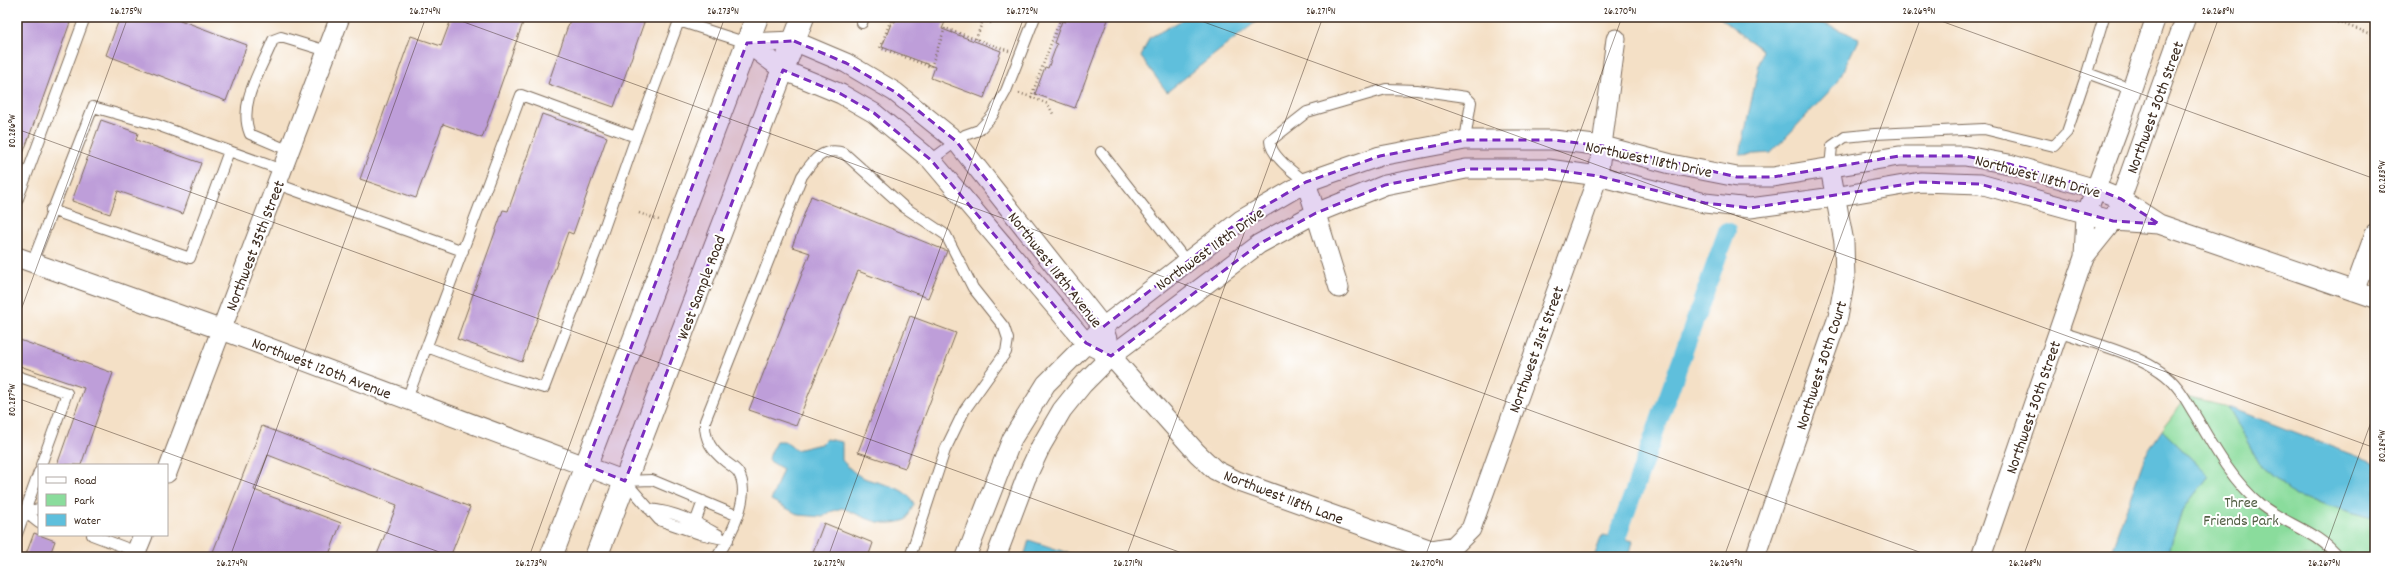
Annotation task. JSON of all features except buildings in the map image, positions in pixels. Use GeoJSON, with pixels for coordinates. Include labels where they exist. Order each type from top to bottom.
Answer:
{"type":"FeatureCollection","features":[{"type":"Feature","properties":{"kind":"main road"},"geometry":{"type":"LineString","coordinates":[[551,557],[757,17]]}},
{"type":"Feature","properties":{"kind":"main road","name":"West Sample Road"},"geometry":{"type":"LineString","coordinates":[[596,557],[803,17]]}},
{"type":"Feature","properties":{"kind":"street","name":"Northwest 35th Street"},"geometry":{"type":"LineString","coordinates":[[168,470],[340,17]]}},
{"type":"Feature","properties":{"kind":"street","name":"Northwest 30th Street"},"geometry":{"type":"LineString","coordinates":[[1981,557],[2084,257],[2086,215],[2156,17]]}},
{"type":"Feature","properties":{"kind":"street","name":"Northwest 30th Street"},"geometry":{"type":"LineString","coordinates":[[2084,257],[2113,221],[2186,17]]}},
{"type":"Feature","properties":{"kind":"street","name":"Northwest 31st Street"},"geometry":{"type":"LineString","coordinates":[[1454,546],[1471,528],[1598,176],[1616,39]]}},
{"type":"Feature","properties":{"kind":"street","name":"Northwest 118th Avenue"},"geometry":{"type":"LineString","coordinates":[[747,43],[794,41],[846,63],[895,92],[956,141],[1103,327],[1112,356]]}},
{"type":"Feature","properties":{"kind":"street","name":"Northwest 118th Avenue"},"geometry":{"type":"LineString","coordinates":[[747,43],[782,70],[841,94],[874,113],[931,160],[1086,343],[1112,356]]}},
{"type":"Feature","properties":{"kind":"street","name":"Northwest 118th Drive"},"geometry":{"type":"LineString","coordinates":[[966,557],[1012,439],[1046,384],[1103,327],[1240,220],[1306,182],[1380,156],[1465,140],[1553,140],[1603,146],[1671,164],[1737,177],[1773,177],[1899,156],[1965,156],[2009,164],[2096,189],[2121,199],[2159,224],[2375,298]]}},
{"type":"Feature","properties":{"kind":"street","name":"Northwest 30th Court"},"geometry":{"type":"LineString","coordinates":[[1755,557],[1838,317],[1845,279],[1844,242],[1834,197],[1830,168]]}},
{"type":"Feature","properties":{"kind":"street","name":"Northwest 118th Drive"},"geometry":{"type":"LineString","coordinates":[[996,557],[1026,478],[1041,446],[1062,410],[1082,384],[1112,356],[1259,244],[1316,214],[1386,185],[1466,169],[1548,169],[1598,176],[1705,203],[1750,208],[1834,197],[1922,182],[1980,184],[2086,215],[2113,221],[2159,224]]}},
{"type":"Feature","properties":{"kind":"street"},"geometry":{"type":"LineString","coordinates":[[1306,182],[1339,288]]}},
{"type":"Feature","properties":{"kind":"street"},"geometry":{"type":"LineString","coordinates":[[2354,291],[2375,233]]}},
{"type":"Feature","properties":{"kind":"street","name":"Northwest 120th Avenue"},"geometry":{"type":"LineString","coordinates":[[24,260],[222,330],[586,465],[625,481]]}},
{"type":"Feature","properties":{"kind":"street","name":"Northwest 118th Lane"},"geometry":{"type":"LineString","coordinates":[[1112,356],[1196,453],[1215,470],[1237,481],[1431,550],[1454,546]]}},
{"type":"Feature","properties":{"kind":"lane"},"geometry":{"type":"LineString","coordinates":[[18,198],[85,17]]}},
{"type":"Feature","properties":{"kind":"lane"},"geometry":{"type":"LineString","coordinates":[[931,160],[956,141],[979,130],[992,116],[1007,89],[1035,17]]}},
{"type":"Feature","properties":{"kind":"lane"},"geometry":{"type":"LineString","coordinates":[[1830,168],[1832,146],[1845,137],[1875,134],[1984,129],[2054,146],[2067,132],[2104,17]]}},
{"type":"Feature","properties":{"kind":"lane"},"geometry":{"type":"LineString","coordinates":[[427,347],[504,376],[544,388],[680,21],[747,43]]}},
{"type":"Feature","properties":{"kind":"lane"},"geometry":{"type":"LineString","coordinates":[[290,151],[250,134],[246,123],[246,104],[273,40],[281,37],[327,51]]}},
{"type":"Feature","properties":{"kind":"lane"},"geometry":{"type":"LineString","coordinates":[[2087,73],[2131,89]]}},
{"type":"Feature","properties":{"kind":"lane"},"geometry":{"type":"LineString","coordinates":[[1306,182],[1288,168],[1270,146],[1270,141],[1307,112],[1386,89],[1417,90],[1466,97],[1471,102],[1465,140]]}},
{"type":"Feature","properties":{"kind":"lane"},"geometry":{"type":"LineString","coordinates":[[407,399],[521,95],[636,137]]}},
{"type":"Feature","properties":{"kind":"lane"},"geometry":{"type":"LineString","coordinates":[[24,260],[51,210],[93,107],[157,125],[229,151],[280,177],[463,251]]}},
{"type":"Feature","properties":{"kind":"lane"},"geometry":{"type":"LineString","coordinates":[[717,557],[728,540],[738,516],[742,480],[737,471],[713,451],[707,441],[706,421],[802,176],[812,160],[825,152],[836,150],[844,153],[904,207],[946,235],[973,288],[1004,326],[1008,339],[1006,352],[964,411],[945,450],[910,557]]}},
{"type":"Feature","properties":{"kind":"lane"},"geometry":{"type":"LineString","coordinates":[[51,210],[190,258],[229,151]]}},
{"type":"Feature","properties":{"kind":"lane"},"geometry":{"type":"LineString","coordinates":[[1101,152],[1187,262]]}},
{"type":"Feature","properties":{"kind":"lane"},"geometry":{"type":"LineString","coordinates":[[2058,331],[2136,358],[2157,369],[2177,386],[2233,474],[2261,504],[2332,549],[2338,557]]}},
{"type":"Feature","properties":{"kind":"lane"},"geometry":{"type":"LineString","coordinates":[[17,376],[67,393],[42,464]]}},
{"type":"Feature","properties":{"kind":"lane"},"geometry":{"type":"LineString","coordinates":[[17,534],[38,475]]}},
{"type":"Feature","properties":{"kind":"lane"},"geometry":{"type":"LineString","coordinates":[[625,481],[652,480],[738,516]]}},
{"type":"Feature","properties":{"kind":"lane"},"geometry":{"type":"LineString","coordinates":[[625,481],[659,520],[700,534],[728,540]]}},
{"type":"Feature","properties":{"kind":"lane"},"geometry":{"type":"LineString","coordinates":[[695,523],[703,501]]}},
{"type":"Feature","properties":{"kind":"lane"},"geometry":{"type":"LineString","coordinates":[[25,512],[38,509]]}},
{"type":"Feature","properties":{"kind":"lane"},"geometry":{"type":"LineString","coordinates":[[649,509],[662,510],[695,523],[728,540]]}},
{"type":"Feature","properties":{"kind":"lane"},"geometry":{"type":"LineString","coordinates":[[25,512],[38,522]]}},
{"type":"Feature","properties":{"kind":"lane"},"geometry":{"type":"LineString","coordinates":[[96,536],[138,548]]}},
{"type":"Feature","properties":{"kind":"path"},"geometry":{"type":"LineString","coordinates":[[892,17],[880,48],[931,67],[945,28],[1009,51],[1006,57]]}},
{"type":"Feature","properties":{"kind":"path"},"geometry":{"type":"LineString","coordinates":[[976,39],[983,20],[992,24],[994,17]]}},
{"type":"Feature","properties":{"kind":"path"},"geometry":{"type":"LineString","coordinates":[[1030,97],[1061,17]]}},
{"type":"Feature","properties":{"kind":"path"},"geometry":{"type":"LineString","coordinates":[[2322,17],[2375,35]]}},
{"type":"Feature","properties":{"kind":"path"},"geometry":{"type":"LineString","coordinates":[[1007,89],[1048,104],[1053,114]]}},
{"type":"Feature","properties":{"kind":"path"},"geometry":{"type":"LineString","coordinates":[[639,213],[661,220]]}},
{"type":"Feature","properties":{"kind":"highlighted area"},"geometry":{"type":"Polygon","coordinates":[[[794,41],[846,63],[895,92],[956,141],[1103,327],[1241,220],[1306,182],[1380,156],[1465,140],[1553,140],[1603,146],[1737,177],[1773,177],[1899,156],[1965,156],[2009,164],[2096,189],[2121,199],[2159,224],[2113,221],[1980,184],[1921,182],[1750,208],[1705,203],[1598,176],[1548,169],[1466,169],[1385,185],[1316,213],[1259,244],[1111,356],[1086,343],[931,160],[874,113],[841,94],[783,70],[625,481],[586,465],[747,43],[794,41]]]}},
{"type":"Feature","properties":{"kind":"green space","name":"Three Friends Park"},"geometry":{"type":"Polygon","coordinates":[[[2186,397],[2228,407],[2262,468],[2296,496],[2375,519],[2375,557],[2167,557],[2182,510],[2209,476],[2162,430],[2186,397]]]}},
{"type":"Feature","properties":{"kind":"water"},"geometry":{"type":"Polygon","coordinates":[[[1188,17],[1262,17],[1167,92],[1141,57],[1149,38],[1188,17]]]}},
{"type":"Feature","properties":{"kind":"water"},"geometry":{"type":"Polygon","coordinates":[[[1719,17],[1808,17],[1859,38],[1837,83],[1771,153],[1740,155],[1762,50],[1719,17]]]}},
{"type":"Feature","properties":{"kind":"water"},"geometry":{"type":"Polygon","coordinates":[[[2228,407],[2375,463],[2375,519],[2296,496],[2262,468],[2228,407]]]}},
{"type":"Feature","properties":{"kind":"water"},"geometry":{"type":"Polygon","coordinates":[[[2162,430],[2209,476],[2182,510],[2167,557],[2109,557],[2145,456],[2162,430]]]}},
{"type":"Feature","properties":{"kind":"water"},"geometry":{"type":"Polygon","coordinates":[[[826,439],[842,442],[842,460],[858,475],[899,489],[910,498],[914,504],[906,520],[881,523],[842,508],[830,512],[823,517],[799,515],[771,500],[783,469],[768,460],[776,441],[784,441],[796,450],[821,444],[826,439]]]}},
{"type":"Feature","properties":{"kind":"water"},"geometry":{"type":"Polygon","coordinates":[[[1602,535],[1633,541],[1629,557],[1594,557],[1602,535]]]}},
{"type":"Feature","properties":{"kind":"water"},"geometry":{"type":"Polygon","coordinates":[[[1029,540],[1080,557],[1024,557],[1029,540]]]}},
{"type":"Feature","properties":{"kind":"waterway"},"geometry":{"type":"LineString","coordinates":[[1617,538],[1727,231]]}}]}
